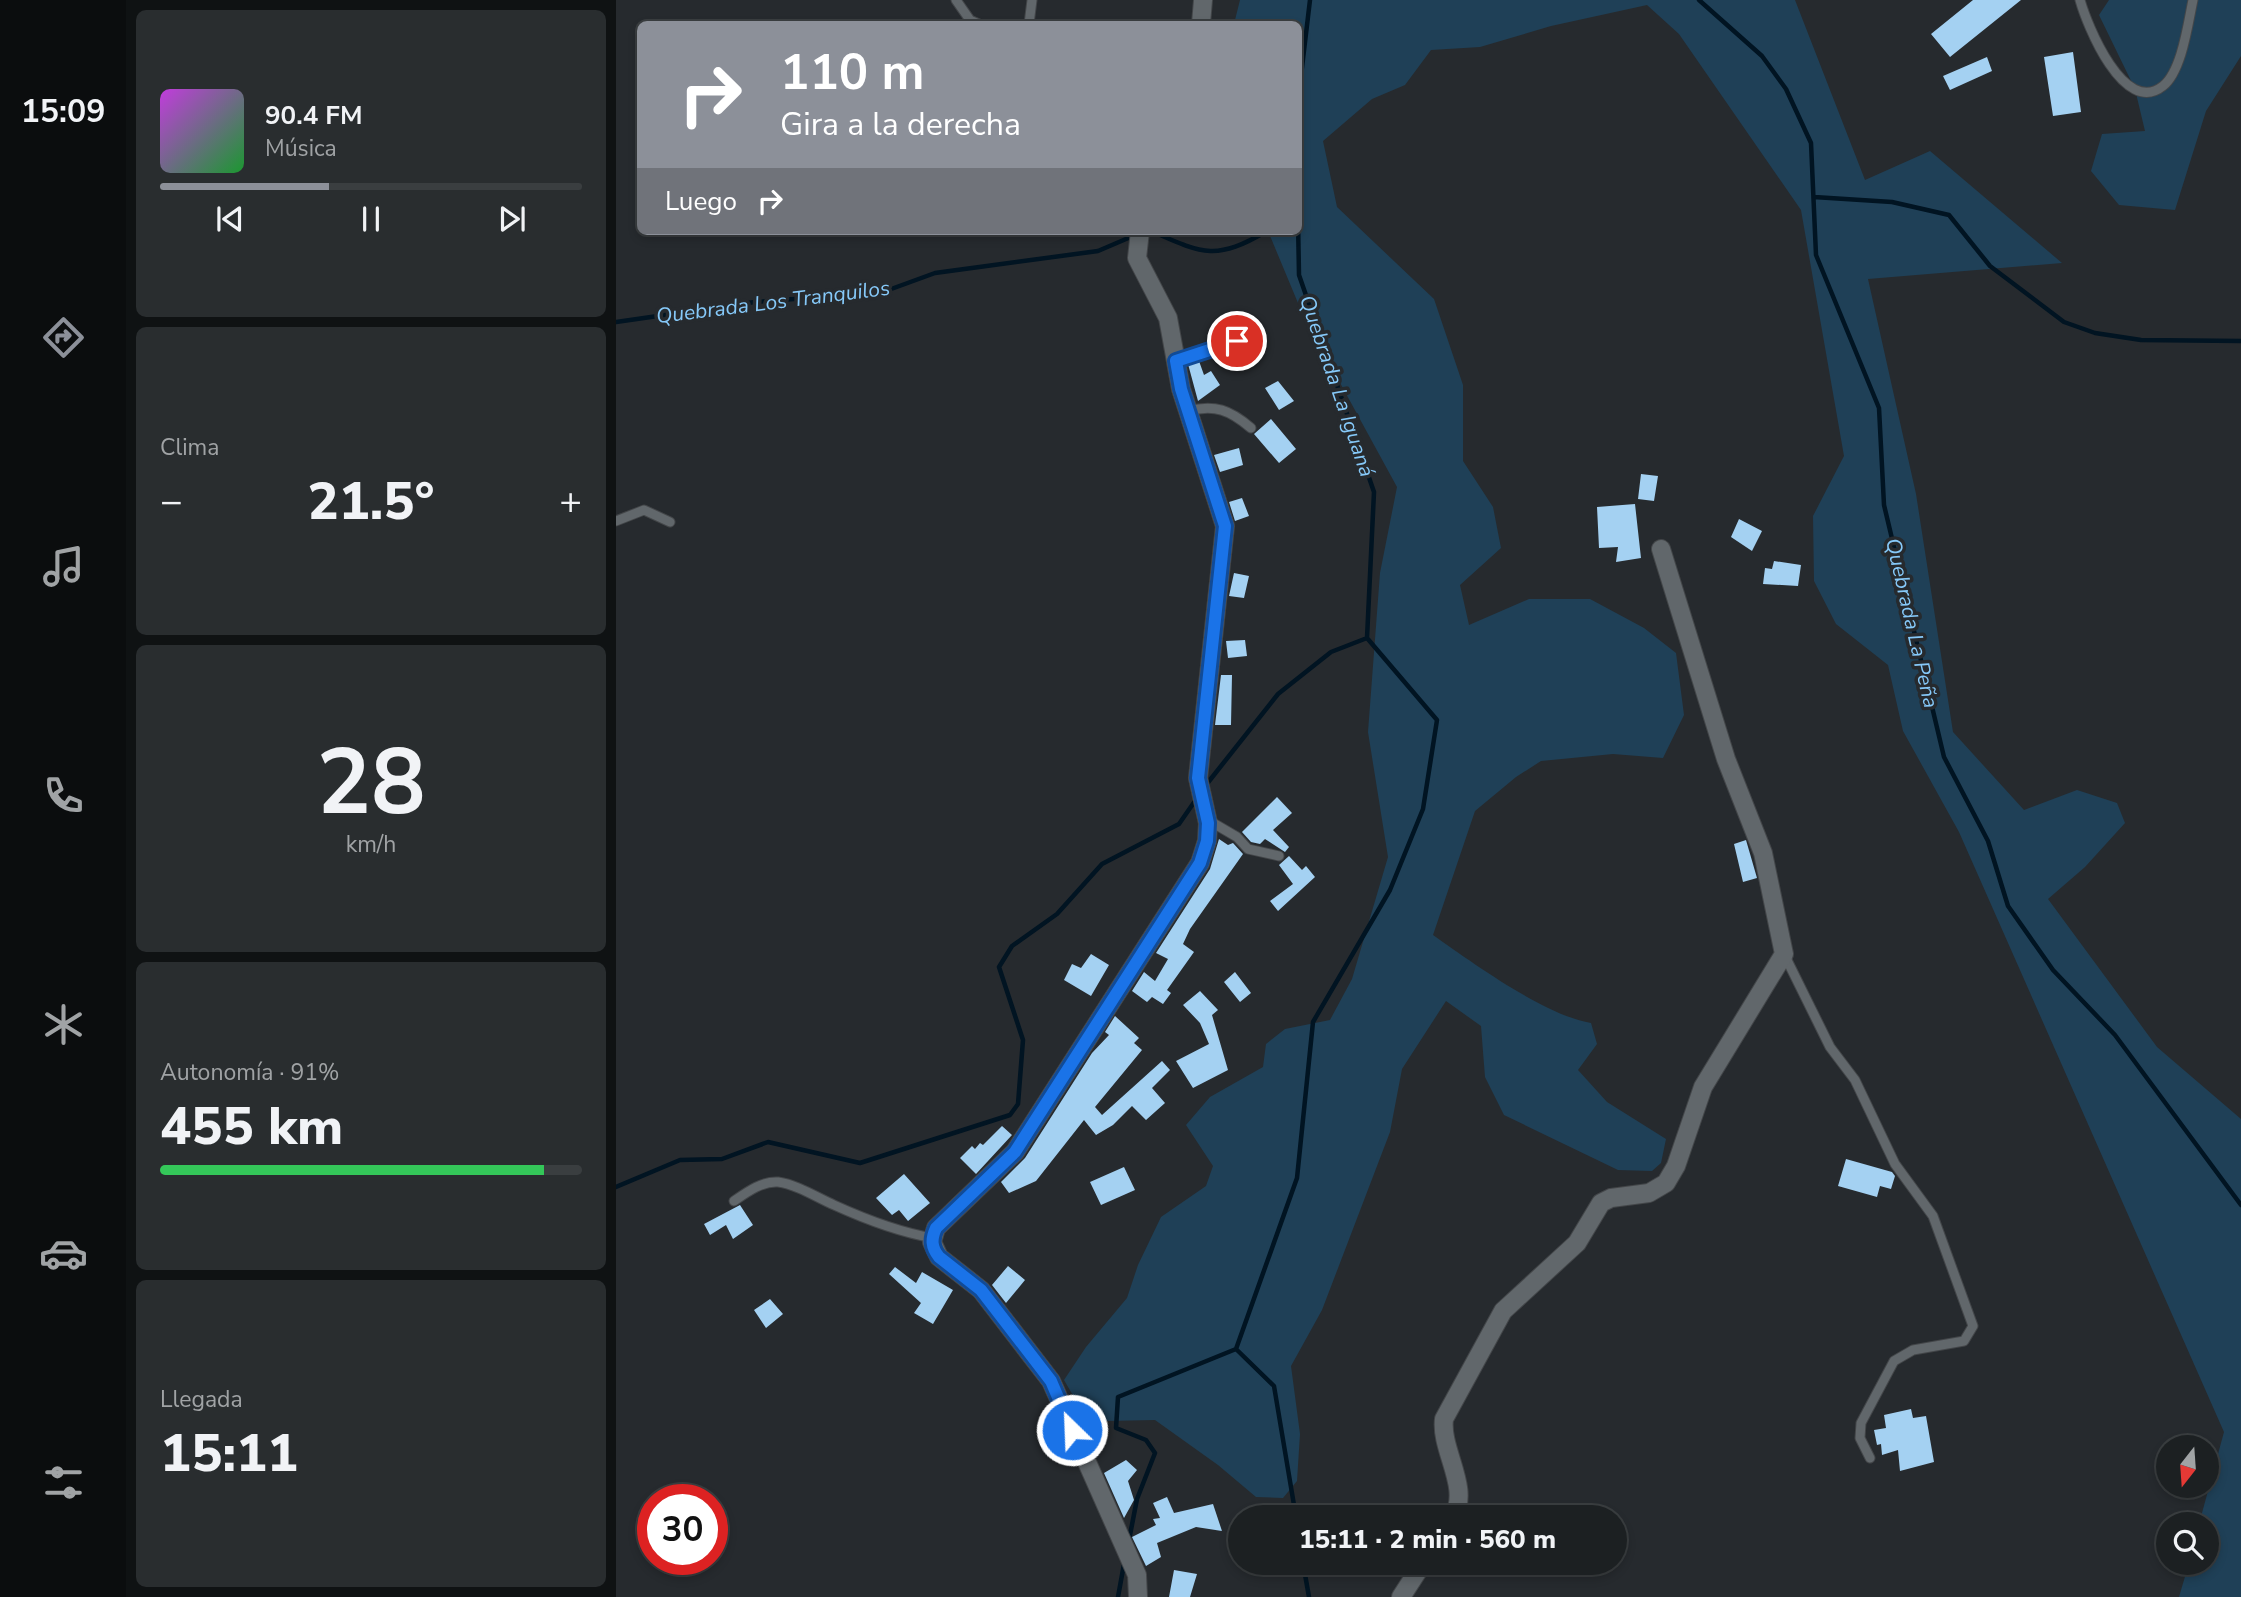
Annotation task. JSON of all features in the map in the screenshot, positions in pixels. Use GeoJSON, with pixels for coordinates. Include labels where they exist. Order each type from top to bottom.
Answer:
{"type":"FeatureCollection","features":[{"type":"Feature","properties":{"kind":"street"},"geometry":{"type":"LineString","coordinates":[[1201,21],[1203,0]]}},
{"type":"Feature","properties":{"kind":"street"},"geometry":{"type":"LineString","coordinates":[[1138,1597],[1137,1575],[1051,1381],[981,1290],[934,1251],[933,1238],[936,1228],[1015,1152],[1200,863],[1207,841],[1207,819],[1198,778],[1226,537],[1225,526],[1188,411],[1168,318],[1137,258],[1140,235]]}},
{"type":"Feature","properties":{"kind":"street"},"geometry":{"type":"LineString","coordinates":[[1459,1505],[1444,1433],[1444,1419],[1503,1311],[1577,1242],[1601,1203],[1611,1198],[1649,1193],[1666,1183],[1676,1166],[1703,1087],[1784,954],[1763,853],[1726,759],[1661,549]]}},
{"type":"Feature","properties":{"kind":"street"},"geometry":{"type":"LineString","coordinates":[[1401,1597],[1415,1575]]}},
{"type":"Feature","properties":{"kind":"lane"},"geometry":{"type":"LineString","coordinates":[[956,0],[972,21]]}},
{"type":"Feature","properties":{"kind":"lane"},"geometry":{"type":"LineString","coordinates":[[1029,21],[1032,0]]}},
{"type":"Feature","properties":{"kind":"lane"},"geometry":{"type":"LineString","coordinates":[[2080,0],[2087,23],[2110,66],[2126,84],[2146,91],[2163,86],[2171,75],[2180,53],[2193,0]]}},
{"type":"Feature","properties":{"kind":"lane"},"geometry":{"type":"LineString","coordinates":[[1176,361],[1237,341]]}},
{"type":"Feature","properties":{"kind":"lane"},"geometry":{"type":"LineString","coordinates":[[1188,411],[1206,407],[1231,411],[1251,428]]}},
{"type":"Feature","properties":{"kind":"lane"},"geometry":{"type":"LineString","coordinates":[[616,521],[644,510],[670,522]]}},
{"type":"Feature","properties":{"kind":"lane"},"geometry":{"type":"LineString","coordinates":[[1207,819],[1237,837],[1248,849],[1279,856]]}},
{"type":"Feature","properties":{"kind":"lane"},"geometry":{"type":"LineString","coordinates":[[1784,954],[1830,1047],[1855,1080],[1895,1164],[1933,1216],[1973,1326],[1964,1341],[1913,1350],[1894,1361],[1859,1431],[1870,1458]]}},
{"type":"Feature","properties":{"kind":"lane"},"geometry":{"type":"LineString","coordinates":[[734,1201],[753,1187],[776,1182],[799,1188],[873,1222],[902,1232],[933,1238]]}},
{"type":"Feature","properties":{"kind":"shaded area"},"geometry":{"type":"Polygon","coordinates":[[[1240,0],[1795,0],[1865,180],[1930,151],[2062,263],[1868,279],[1916,494],[1953,732],[2024,810],[2077,790],[2117,803],[2125,823],[2085,867],[2048,899],[2157,1047],[2241,1119],[2241,1597],[2179,1597],[2185,1575],[2219,1575],[2219,1512],[2202,1512],[2206,1498],[2219,1498],[2219,1450],[2224,1432],[1959,832],[1903,731],[1888,665],[1836,624],[1814,581],[1813,516],[1844,456],[1801,210],[1679,34],[1647,5],[1551,26],[1480,47],[1431,50],[1405,85],[1372,99],[1323,141],[1337,207],[1434,299],[1463,385],[1463,461],[1493,507],[1501,548],[1460,585],[1469,625],[1529,599],[1590,599],[1644,628],[1676,653],[1684,715],[1663,758],[1613,754],[1541,761],[1516,777],[1475,811],[1433,935],[1531,999],[1572,1018],[1591,1023],[1597,1044],[1578,1070],[1607,1102],[1666,1139],[1661,1163],[1652,1171],[1618,1170],[1504,1115],[1485,1077],[1481,1026],[1446,1001],[1402,1069],[1390,1132],[1322,1310],[1291,1366],[1300,1434],[1297,1481],[1283,1498],[1256,1497],[1218,1465],[1155,1420],[1105,1421],[1082,1411],[1064,1380],[1086,1347],[1127,1298],[1138,1265],[1161,1217],[1206,1186],[1213,1166],[1186,1125],[1210,1097],[1263,1067],[1266,1044],[1285,1029],[1330,1020],[1352,979],[1388,857],[1368,732],[1380,573],[1397,487],[1303,315],[1270,235],[1302,235],[1302,21],[1235,21],[1240,0]]]}},
{"type":"Feature","properties":{"kind":"shaded area"},"geometry":{"type":"Polygon","coordinates":[[[2109,0],[2241,0],[2241,56],[2206,111],[2175,210],[2119,205],[2091,171],[2102,134],[2145,131],[2135,89],[2099,15],[2109,0]]]}},
{"type":"Feature","properties":{"kind":"building"},"geometry":{"type":"Polygon","coordinates":[[[1973,0],[2021,0],[1950,57],[1931,34],[1973,0]]]}},
{"type":"Feature","properties":{"kind":"building"},"geometry":{"type":"Polygon","coordinates":[[[2073,52],[2081,112],[2053,116],[2044,57],[2073,52]]]}},
{"type":"Feature","properties":{"kind":"building"},"geometry":{"type":"Polygon","coordinates":[[[1987,57],[1992,71],[1950,90],[1943,76],[1987,57]]]}},
{"type":"Feature","properties":{"kind":"building"},"geometry":{"type":"Polygon","coordinates":[[[1254,318],[1258,332],[1243,337],[1236,325],[1254,318]]]}},
{"type":"Feature","properties":{"kind":"building"},"geometry":{"type":"Polygon","coordinates":[[[1199,361],[1204,375],[1211,371],[1220,385],[1198,401],[1188,364],[1199,361]]]}},
{"type":"Feature","properties":{"kind":"building"},"geometry":{"type":"Polygon","coordinates":[[[1278,381],[1294,401],[1279,410],[1265,388],[1278,381]]]}},
{"type":"Feature","properties":{"kind":"building"},"geometry":{"type":"Polygon","coordinates":[[[1271,419],[1296,449],[1279,463],[1254,434],[1271,419]]]}},
{"type":"Feature","properties":{"kind":"building"},"geometry":{"type":"Polygon","coordinates":[[[1239,448],[1243,465],[1220,472],[1214,455],[1239,448]]]}},
{"type":"Feature","properties":{"kind":"building"},"geometry":{"type":"Polygon","coordinates":[[[1641,474],[1658,476],[1654,501],[1638,499],[1641,474]]]}},
{"type":"Feature","properties":{"kind":"building"},"geometry":{"type":"Polygon","coordinates":[[[1242,498],[1249,516],[1235,521],[1229,502],[1242,498]]]}},
{"type":"Feature","properties":{"kind":"building"},"geometry":{"type":"Polygon","coordinates":[[[1635,504],[1641,558],[1616,562],[1618,547],[1599,548],[1597,507],[1635,504]]]}},
{"type":"Feature","properties":{"kind":"building"},"geometry":{"type":"Polygon","coordinates":[[[1739,519],[1762,531],[1752,551],[1731,537],[1739,519]]]}},
{"type":"Feature","properties":{"kind":"building"},"geometry":{"type":"Polygon","coordinates":[[[1774,561],[1801,565],[1798,586],[1763,584],[1765,568],[1772,569],[1774,561]]]}},
{"type":"Feature","properties":{"kind":"building"},"geometry":{"type":"Polygon","coordinates":[[[1234,573],[1249,576],[1244,598],[1229,596],[1234,573]]]}},
{"type":"Feature","properties":{"kind":"building"},"geometry":{"type":"Polygon","coordinates":[[[1245,640],[1247,656],[1228,658],[1226,641],[1245,640]]]}},
{"type":"Feature","properties":{"kind":"building"},"geometry":{"type":"Polygon","coordinates":[[[1221,675],[1232,675],[1231,725],[1215,725],[1221,675]]]}},
{"type":"Feature","properties":{"kind":"building"},"geometry":{"type":"Polygon","coordinates":[[[1277,797],[1292,813],[1273,830],[1289,847],[1285,852],[1265,839],[1260,844],[1251,842],[1242,832],[1277,797]]]}},
{"type":"Feature","properties":{"kind":"building"},"geometry":{"type":"Polygon","coordinates":[[[1219,839],[1228,845],[1233,843],[1243,854],[1190,929],[1183,944],[1194,952],[1167,990],[1171,993],[1163,1004],[1152,997],[1147,1002],[1132,991],[1144,972],[1155,981],[1168,959],[1156,953],[1210,869],[1219,839]]]}},
{"type":"Feature","properties":{"kind":"building"},"geometry":{"type":"Polygon","coordinates":[[[1746,840],[1757,878],[1743,882],[1734,844],[1746,840]]]}},
{"type":"Feature","properties":{"kind":"building"},"geometry":{"type":"Polygon","coordinates":[[[1289,856],[1302,870],[1306,866],[1315,877],[1278,911],[1270,901],[1293,884],[1279,865],[1289,856]]]}},
{"type":"Feature","properties":{"kind":"building"},"geometry":{"type":"Polygon","coordinates":[[[1091,954],[1109,965],[1091,996],[1064,980],[1072,964],[1081,968],[1091,954]]]}},
{"type":"Feature","properties":{"kind":"building"},"geometry":{"type":"Polygon","coordinates":[[[1235,972],[1251,993],[1240,1002],[1224,982],[1235,972]]]}},
{"type":"Feature","properties":{"kind":"building"},"geometry":{"type":"Polygon","coordinates":[[[1200,991],[1218,1010],[1212,1015],[1228,1070],[1193,1088],[1176,1061],[1209,1044],[1200,1023],[1183,1005],[1200,991]]]}},
{"type":"Feature","properties":{"kind":"building"},"geometry":{"type":"Polygon","coordinates":[[[1115,1016],[1139,1038],[1134,1043],[1142,1050],[1095,1107],[1102,1115],[1162,1061],[1170,1070],[1152,1088],[1165,1103],[1146,1120],[1132,1106],[1113,1125],[1096,1135],[1084,1120],[1036,1181],[1009,1193],[1001,1182],[1025,1158],[1092,1053],[1109,1035],[1105,1032],[1115,1016]]]}},
{"type":"Feature","properties":{"kind":"building"},"geometry":{"type":"Polygon","coordinates":[[[1002,1126],[1012,1135],[976,1174],[960,1158],[972,1146],[975,1149],[980,1143],[983,1145],[1002,1126]]]}},
{"type":"Feature","properties":{"kind":"building"},"geometry":{"type":"Polygon","coordinates":[[[1846,1159],[1892,1172],[1895,1176],[1891,1189],[1880,1186],[1877,1197],[1838,1186],[1846,1159]]]}},
{"type":"Feature","properties":{"kind":"building"},"geometry":{"type":"Polygon","coordinates":[[[1124,1167],[1135,1190],[1101,1205],[1090,1182],[1124,1167]]]}},
{"type":"Feature","properties":{"kind":"building"},"geometry":{"type":"Polygon","coordinates":[[[904,1174],[930,1203],[908,1221],[899,1210],[892,1215],[876,1198],[904,1174]]]}},
{"type":"Feature","properties":{"kind":"building"},"geometry":{"type":"Polygon","coordinates":[[[740,1205],[753,1225],[733,1239],[726,1225],[710,1235],[704,1224],[740,1205]]]}},
{"type":"Feature","properties":{"kind":"building"},"geometry":{"type":"Polygon","coordinates":[[[1008,1266],[1025,1280],[1006,1303],[992,1285],[1008,1266]]]}},
{"type":"Feature","properties":{"kind":"building"},"geometry":{"type":"Polygon","coordinates":[[[895,1267],[916,1283],[922,1272],[953,1290],[933,1324],[914,1313],[921,1303],[889,1274],[895,1267]]]}},
{"type":"Feature","properties":{"kind":"building"},"geometry":{"type":"Polygon","coordinates":[[[770,1299],[783,1314],[766,1328],[754,1310],[770,1299]]]}},
{"type":"Feature","properties":{"kind":"building"},"geometry":{"type":"Polygon","coordinates":[[[1911,1409],[1913,1418],[1926,1416],[1934,1462],[1900,1471],[1898,1450],[1882,1455],[1881,1444],[1877,1445],[1874,1430],[1886,1428],[1884,1415],[1911,1409]]]}},
{"type":"Feature","properties":{"kind":"building"},"geometry":{"type":"Polygon","coordinates":[[[1126,1460],[1137,1470],[1128,1481],[1134,1500],[1124,1518],[1104,1473],[1126,1460]]]}},
{"type":"Feature","properties":{"kind":"building"},"geometry":{"type":"Polygon","coordinates":[[[1167,1497],[1174,1513],[1213,1504],[1222,1531],[1196,1527],[1157,1543],[1161,1557],[1146,1566],[1132,1537],[1156,1525],[1153,1519],[1160,1518],[1153,1503],[1167,1497]]]}},
{"type":"Feature","properties":{"kind":"building"},"geometry":{"type":"Polygon","coordinates":[[[1174,1570],[1197,1574],[1190,1597],[1169,1597],[1174,1570]]]}},
{"type":"Feature","properties":{"kind":"waterway","name":"Quebrada La Iguaná"},"geometry":{"type":"LineString","coordinates":[[1302,67],[1310,0]]}},
{"type":"Feature","properties":{"kind":"waterway","name":"Quebrada La Peña"},"geometry":{"type":"LineString","coordinates":[[1699,0],[1762,56],[1786,89],[1811,143],[1816,255],[1879,408],[1884,505],[1944,757],[1988,841],[2008,906],[2053,970],[2115,1035],[2241,1205]]}},
{"type":"Feature","properties":{"kind":"waterway"},"geometry":{"type":"LineString","coordinates":[[1814,197],[1892,202],[1949,215],[1990,266],[2064,322],[2095,333],[2141,340],[2241,341]]}},
{"type":"Feature","properties":{"kind":"waterway","name":"Quebrada Los Tranquilos"},"geometry":{"type":"LineString","coordinates":[[1160,235],[1184,245],[1209,251],[1235,247],[1260,235]]}},
{"type":"Feature","properties":{"kind":"waterway","name":"Quebrada La Iguaná"},"geometry":{"type":"LineString","coordinates":[[1294,1505],[1274,1386],[1236,1349],[1297,1178],[1313,1022],[1390,890],[1423,809],[1437,720],[1367,638],[1374,492],[1299,275],[1298,235]]}},
{"type":"Feature","properties":{"kind":"waterway","name":"Quebrada Los Tranquilos"},"geometry":{"type":"LineString","coordinates":[[616,322],[755,302],[883,292],[935,273],[1098,251],[1133,236]]}},
{"type":"Feature","properties":{"kind":"waterway"},"geometry":{"type":"LineString","coordinates":[[1206,785],[1278,694],[1331,652],[1367,638]]}},
{"type":"Feature","properties":{"kind":"waterway"},"geometry":{"type":"LineString","coordinates":[[616,1187],[680,1160],[722,1159],[768,1142],[860,1163],[1010,1115],[1018,1104],[1023,1040],[999,967],[1012,946],[1057,914],[1102,864],[1179,824],[1197,798]]}},
{"type":"Feature","properties":{"kind":"waterway"},"geometry":{"type":"LineString","coordinates":[[1130,1535],[1137,1499],[1155,1453],[1146,1440],[1116,1428],[1118,1397],[1236,1349]]}},
{"type":"Feature","properties":{"kind":"waterway"},"geometry":{"type":"LineString","coordinates":[[1118,1597],[1124,1564]]}},
{"type":"Feature","properties":{"kind":"waterway","name":"Quebrada La Iguaná"},"geometry":{"type":"LineString","coordinates":[[1305,1575],[1309,1597]]}},
{"type":"Feature","properties":{"kind":"route"},"geometry":{"type":"LineString","coordinates":[[1072,1430],[1051,1381],[981,1290],[934,1251],[933,1235],[936,1228],[1015,1152],[1200,863],[1207,841],[1208,823],[1199,793],[1198,778],[1226,537],[1225,526],[1181,389],[1176,361],[1237,341]]}}]}
